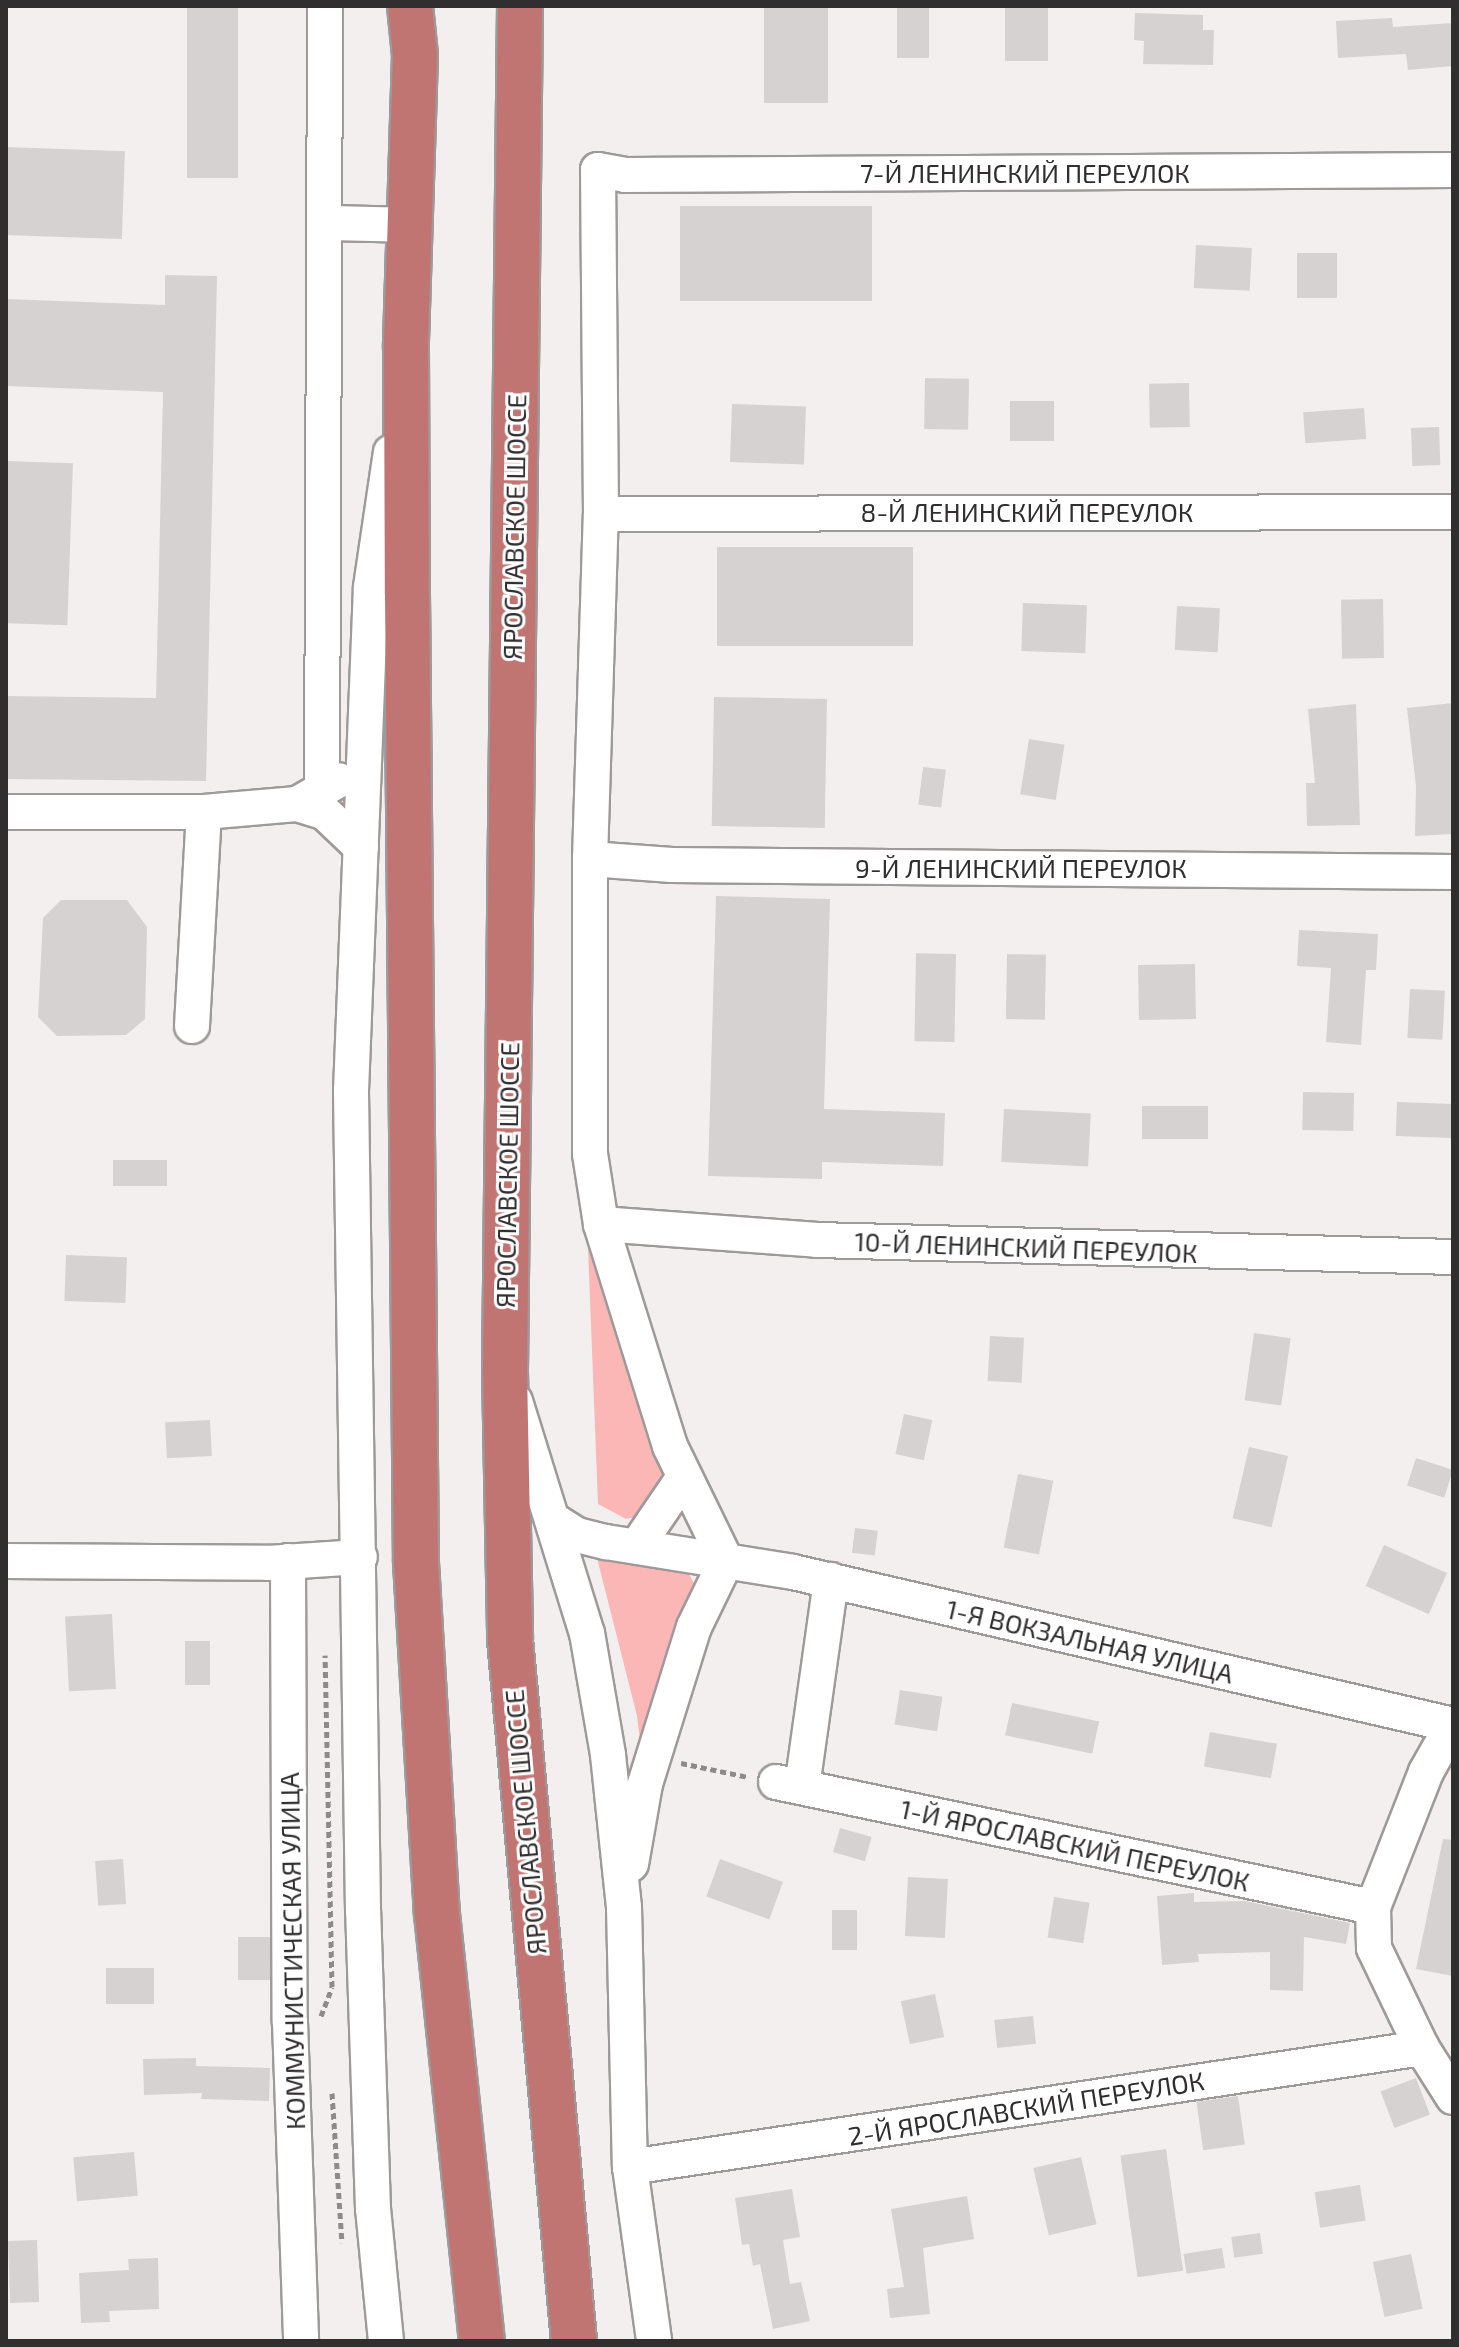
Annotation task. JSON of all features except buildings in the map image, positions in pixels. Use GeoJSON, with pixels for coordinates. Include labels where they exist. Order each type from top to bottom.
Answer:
{"type":"FeatureCollection","features":[{"type":"Feature","properties":{"kind":"highway"},"geometry":{"type":"LineString","coordinates":[[410,6],[415,55],[406,348],[416,1563],[437,1914],[482,2341]]}},
{"type":"Feature","properties":{"kind":"highway","name":"ЯРОСЛАВСКОЕ ШОССЕ"},"geometry":{"type":"LineString","coordinates":[[520,6],[505,1371],[510,1639],[574,2341]]}},
{"type":"Feature","properties":{"kind":"street"},"geometry":{"type":"LineString","coordinates":[[325,6],[325,223],[310,798],[361,847]]}},
{"type":"Feature","properties":{"kind":"street","name":"7-Й ЛЕНИНСКИЙ ПЕРЕУЛОК"},"geometry":{"type":"LineString","coordinates":[[601,514],[598,170],[640,175],[1453,170]]}},
{"type":"Feature","properties":{"kind":"street"},"geometry":{"type":"LineString","coordinates":[[325,223],[410,225]]}},
{"type":"Feature","properties":{"kind":"street"},"geometry":{"type":"LineString","coordinates":[[386,2341],[373,2209],[367,2032],[351,1091],[371,587],[406,348]]}},
{"type":"Feature","properties":{"kind":"street","name":"8-Й ЛЕНИНСКИЙ ПЕРЕУЛОК"},"geometry":{"type":"LineString","coordinates":[[601,514],[1453,512]]}},
{"type":"Feature","properties":{"kind":"street"},"geometry":{"type":"LineString","coordinates":[[601,514],[590,859],[590,1154],[601,1224],[684,1477],[726,1561],[694,1627],[645,1784],[624,1907]]}},
{"type":"Feature","properties":{"kind":"street"},"geometry":{"type":"LineString","coordinates":[[6,812],[204,812],[310,798],[350,772],[365,747]]}},
{"type":"Feature","properties":{"kind":"street"},"geometry":{"type":"LineString","coordinates":[[192,1026],[204,812]]}},
{"type":"Feature","properties":{"kind":"street","name":"9-Й ЛЕНИНСКИЙ ПЕРЕУЛОК"},"geometry":{"type":"LineString","coordinates":[[590,859],[672,865],[1453,872]]}},
{"type":"Feature","properties":{"kind":"street","name":"10-Й ЛЕНИНСКИЙ ПЕРЕУЛОК"},"geometry":{"type":"LineString","coordinates":[[601,1224],[817,1240],[1453,1257]]}},
{"type":"Feature","properties":{"kind":"street"},"geometry":{"type":"LineString","coordinates":[[505,1371],[587,1633],[624,1907],[630,2167],[654,2341]]}},
{"type":"Feature","properties":{"kind":"street"},"geometry":{"type":"LineString","coordinates":[[637,1546],[684,1477]]}},
{"type":"Feature","properties":{"kind":"street","name":"1-Я ВОКЗАЛЬНАЯ УЛИЦА"},"geometry":{"type":"LineString","coordinates":[[553,1520],[577,1535],[831,1580],[1453,1725]]}},
{"type":"Feature","properties":{"kind":"street"},"geometry":{"type":"LineString","coordinates":[[6,1561],[288,1561],[360,1557]]}},
{"type":"Feature","properties":{"kind":"street","name":"КОММУНИСТИЧЕСКАЯ УЛИЦА"},"geometry":{"type":"LineString","coordinates":[[288,1561],[290,2022],[301,2341]]}},
{"type":"Feature","properties":{"kind":"street"},"geometry":{"type":"LineString","coordinates":[[789,1785],[831,1580]]}},
{"type":"Feature","properties":{"kind":"street"},"geometry":{"type":"LineString","coordinates":[[1453,1725],[1426,1772],[1373,1907],[1374,1948],[1422,2048],[1453,2097]]}},
{"type":"Feature","properties":{"kind":"street","name":"1-Й ЯРОСЛАВСКИЙ ПЕРЕУЛОК"},"geometry":{"type":"LineString","coordinates":[[789,1785],[1373,1907]]}},
{"type":"Feature","properties":{"kind":"street","name":"2-Й ЯРОСЛАВСКИЙ ПЕРЕУЛОК"},"geometry":{"type":"LineString","coordinates":[[630,2167],[1422,2048]]}},
{"type":"Feature","properties":{"kind":"path"},"geometry":{"type":"LineString","coordinates":[[317,2027],[332,1987],[325,1655]]}},
{"type":"Feature","properties":{"kind":"path"},"geometry":{"type":"LineString","coordinates":[[681,1763],[789,1785]]}},
{"type":"Feature","properties":{"kind":"path"},"geometry":{"type":"LineString","coordinates":[[332,2093],[342,2243]]}},
{"type":"Feature","properties":{"kind":"path"},"geometry":{"type":"LineString","coordinates":[[327,2227],[340,2226]]}},
{"type":"Feature","properties":{"kind":"shaded area"},"geometry":{"type":"Polygon","coordinates":[[[587,1223],[670,1475],[651,1514],[626,1519],[598,1504],[587,1223]]]}},
{"type":"Feature","properties":{"kind":"shaded area"},"geometry":{"type":"Polygon","coordinates":[[[595,1550],[683,1563],[697,1589],[643,1764],[637,1716],[595,1550]]]}}]}
